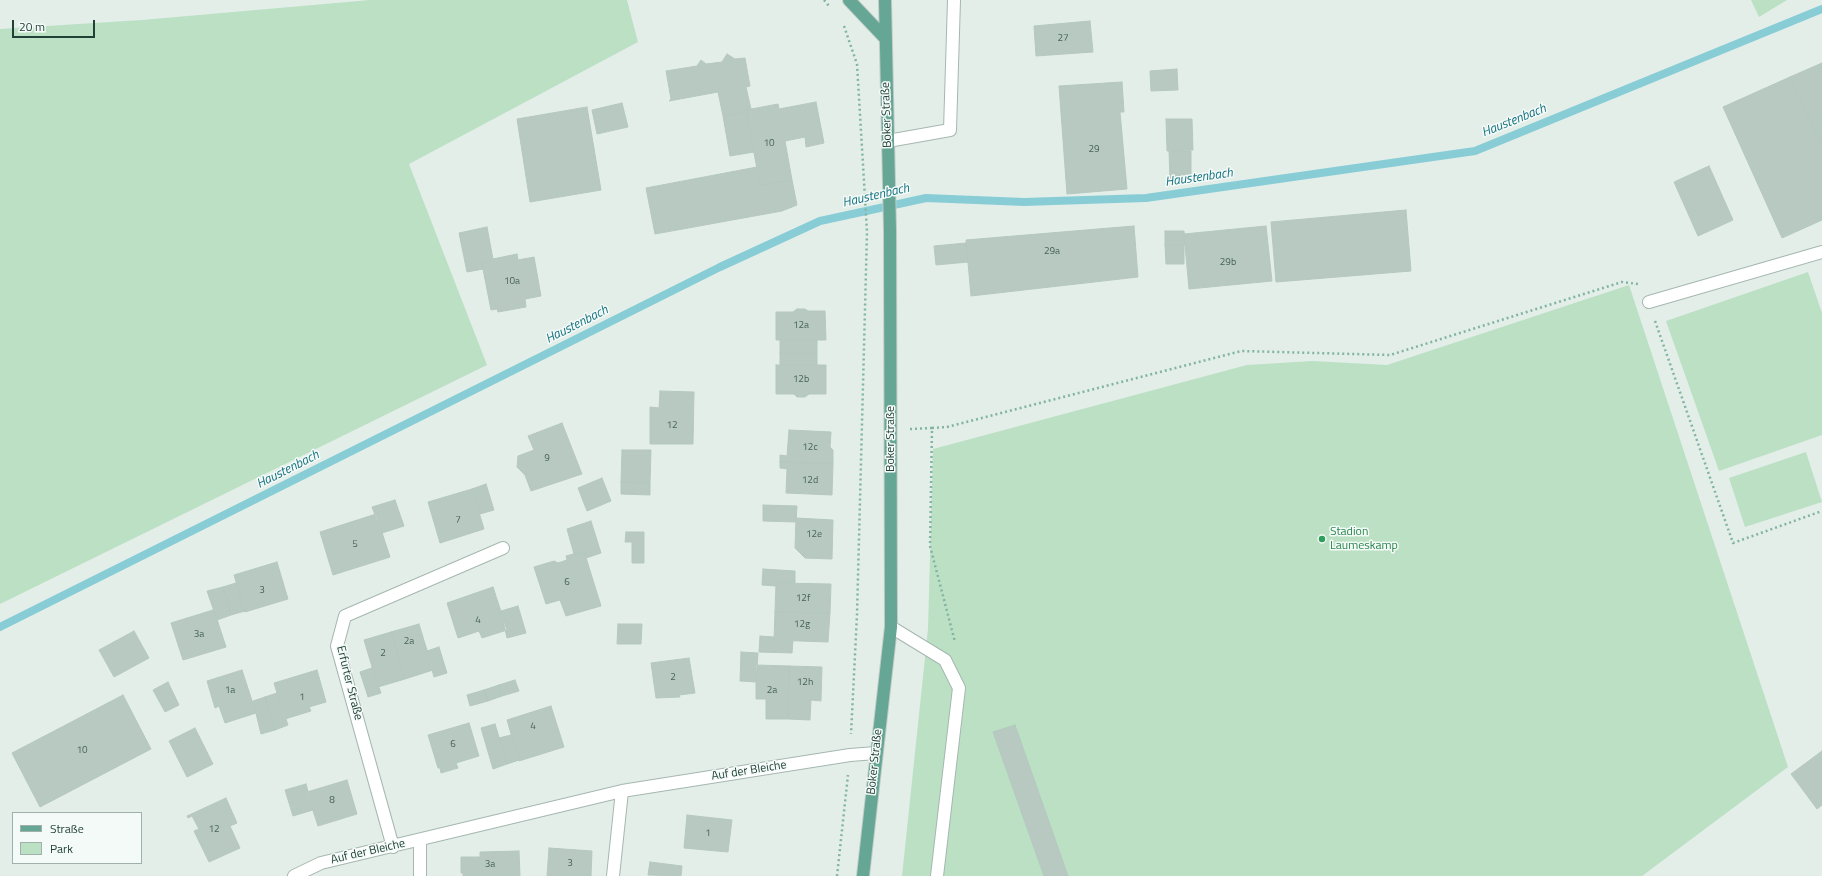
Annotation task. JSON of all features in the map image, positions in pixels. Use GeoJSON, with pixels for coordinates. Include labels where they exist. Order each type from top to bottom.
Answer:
{"type":"FeatureCollection","features":[{"type":"Feature","properties":{"kind":"main road"},"geometry":{"type":"LineString","coordinates":[[849,0],[885,38]]}},
{"type":"Feature","properties":{"kind":"main road","name":"Boker Straße"},"geometry":{"type":"LineString","coordinates":[[863,876],[891,627],[890,231],[885,0]]}},
{"type":"Feature","properties":{"kind":"street"},"geometry":{"type":"LineString","coordinates":[[888,141],[950,130],[954,0]]}},
{"type":"Feature","properties":{"kind":"street"},"geometry":{"type":"LineString","coordinates":[[1649,302],[1822,252]]}},
{"type":"Feature","properties":{"kind":"street","name":"Erfurter Straße"},"geometry":{"type":"LineString","coordinates":[[393,847],[337,646],[345,616],[502,548]]}},
{"type":"Feature","properties":{"kind":"street"},"geometry":{"type":"LineString","coordinates":[[891,627],[945,660],[959,688],[937,876]]}},
{"type":"Feature","properties":{"kind":"street","name":"Auf der Bleiche"},"geometry":{"type":"LineString","coordinates":[[294,876],[321,863],[622,791],[876,752]]}},
{"type":"Feature","properties":{"kind":"street"},"geometry":{"type":"LineString","coordinates":[[613,876],[622,791]]}},
{"type":"Feature","properties":{"kind":"street","name":"Auf der Bleiche"},"geometry":{"type":"LineString","coordinates":[[420,840],[420,876]]}},
{"type":"Feature","properties":{"kind":"path"},"geometry":{"type":"LineString","coordinates":[[824,0],[833,11]]}},
{"type":"Feature","properties":{"kind":"path"},"geometry":{"type":"LineString","coordinates":[[837,876],[850,755],[857,615],[867,232],[857,64],[842,22]]}},
{"type":"Feature","properties":{"kind":"path"},"geometry":{"type":"LineString","coordinates":[[890,430],[947,427],[1241,351],[1390,354],[1622,282],[1643,285]]}},
{"type":"Feature","properties":{"kind":"path"},"geometry":{"type":"LineString","coordinates":[[1653,315],[1733,543],[1822,511]]}},
{"type":"Feature","properties":{"kind":"path"},"geometry":{"type":"LineString","coordinates":[[932,428],[930,546],[956,647],[945,660]]}},
{"type":"Feature","properties":{"kind":"green space"},"geometry":{"type":"Polygon","coordinates":[[[370,0],[627,0],[638,42],[409,164],[487,365],[0,604],[0,29],[142,20],[370,0]]]}},
{"type":"Feature","properties":{"kind":"green space"},"geometry":{"type":"Polygon","coordinates":[[[1751,0],[1787,0],[1759,17],[1751,0]]]}},
{"type":"Feature","properties":{"kind":"green space"},"geometry":{"type":"Polygon","coordinates":[[[1808,272],[1822,313],[1822,435],[1719,471],[1666,321],[1808,272]]]}},
{"type":"Feature","properties":{"kind":"green space","name":"Stadion Laumeskamp"},"geometry":{"type":"Polygon","coordinates":[[[1629,285],[1788,767],[1642,876],[902,876],[928,629],[933,449],[1247,365],[1312,361],[1387,365],[1629,285]]]}},
{"type":"Feature","properties":{"kind":"green space"},"geometry":{"type":"Polygon","coordinates":[[[1806,452],[1822,502],[1745,527],[1729,478],[1806,452]]]}},
{"type":"Feature","properties":{"kind":"building"},"geometry":{"type":"Polygon","coordinates":[[[1090,21],[1093,52],[1036,56],[1034,26],[1090,21]]]}},
{"type":"Feature","properties":{"kind":"building"},"geometry":{"type":"Polygon","coordinates":[[[727,54],[735,59],[745,58],[750,86],[746,87],[751,109],[746,110],[746,112],[723,116],[718,92],[669,101],[671,99],[666,71],[697,66],[701,60],[706,64],[722,62],[727,54]]]}},
{"type":"Feature","properties":{"kind":"building"},"geometry":{"type":"Polygon","coordinates":[[[1822,63],[1822,146],[1790,77],[1822,63]]]}},
{"type":"Feature","properties":{"kind":"building"},"geometry":{"type":"Polygon","coordinates":[[[1177,69],[1178,90],[1151,91],[1150,71],[1177,69]]]}},
{"type":"Feature","properties":{"kind":"building"},"geometry":{"type":"Polygon","coordinates":[[[1790,77],[1822,146],[1822,220],[1782,238],[1723,107],[1790,77]]]}},
{"type":"Feature","properties":{"kind":"building"},"geometry":{"type":"Polygon","coordinates":[[[1122,82],[1124,112],[1120,112],[1127,189],[1067,194],[1059,86],[1122,82]]]}},
{"type":"Feature","properties":{"kind":"building"},"geometry":{"type":"Polygon","coordinates":[[[816,102],[824,143],[806,147],[805,137],[785,141],[792,180],[760,185],[746,110],[778,104],[779,109],[816,102]]]}},
{"type":"Feature","properties":{"kind":"building"},"geometry":{"type":"Polygon","coordinates":[[[622,103],[628,127],[597,134],[592,110],[622,103]]]}},
{"type":"Feature","properties":{"kind":"building"},"geometry":{"type":"Polygon","coordinates":[[[587,107],[601,190],[530,202],[517,119],[587,107]]]}},
{"type":"Feature","properties":{"kind":"building"},"geometry":{"type":"Polygon","coordinates":[[[746,112],[754,152],[730,156],[723,116],[746,112]]]}},
{"type":"Feature","properties":{"kind":"building"},"geometry":{"type":"Polygon","coordinates":[[[1166,119],[1192,119],[1193,150],[1167,151],[1166,119]]]}},
{"type":"Feature","properties":{"kind":"building"},"geometry":{"type":"Polygon","coordinates":[[[1169,151],[1191,151],[1191,178],[1170,179],[1169,151]]]}},
{"type":"Feature","properties":{"kind":"building"},"geometry":{"type":"Polygon","coordinates":[[[1709,166],[1733,220],[1698,236],[1674,182],[1709,166]]]}},
{"type":"Feature","properties":{"kind":"building"},"geometry":{"type":"Polygon","coordinates":[[[757,167],[760,185],[792,180],[797,205],[782,211],[655,234],[646,188],[757,167]]]}},
{"type":"Feature","properties":{"kind":"building"},"geometry":{"type":"Polygon","coordinates":[[[1406,210],[1411,271],[1276,282],[1271,222],[1406,210]]]}},
{"type":"Feature","properties":{"kind":"building"},"geometry":{"type":"Polygon","coordinates":[[[1134,226],[1138,277],[971,296],[966,240],[1134,226]]]}},
{"type":"Feature","properties":{"kind":"building"},"geometry":{"type":"Polygon","coordinates":[[[1266,226],[1272,281],[1189,289],[1184,234],[1266,226]]]}},
{"type":"Feature","properties":{"kind":"building"},"geometry":{"type":"Polygon","coordinates":[[[487,227],[493,259],[482,264],[483,269],[467,272],[459,233],[487,227]]]}},
{"type":"Feature","properties":{"kind":"building"},"geometry":{"type":"Polygon","coordinates":[[[1165,231],[1184,231],[1185,245],[1165,245],[1165,231]]]}},
{"type":"Feature","properties":{"kind":"building"},"geometry":{"type":"Polygon","coordinates":[[[966,243],[968,262],[936,265],[934,246],[966,243]]]}},
{"type":"Feature","properties":{"kind":"building"},"geometry":{"type":"Polygon","coordinates":[[[1165,245],[1184,245],[1184,264],[1166,264],[1165,245]]]}},
{"type":"Feature","properties":{"kind":"building"},"geometry":{"type":"Polygon","coordinates":[[[517,254],[518,260],[534,257],[541,296],[525,299],[526,307],[498,312],[497,309],[491,310],[482,264],[493,259],[517,254]]]}},
{"type":"Feature","properties":{"kind":"building"},"geometry":{"type":"Polygon","coordinates":[[[797,309],[805,309],[808,311],[825,311],[826,340],[776,340],[776,312],[793,312],[797,309]]]}},
{"type":"Feature","properties":{"kind":"building"},"geometry":{"type":"Polygon","coordinates":[[[780,340],[817,340],[817,353],[780,353],[780,340]]]}},
{"type":"Feature","properties":{"kind":"building"},"geometry":{"type":"Polygon","coordinates":[[[780,353],[817,353],[817,365],[780,365],[780,353]]]}},
{"type":"Feature","properties":{"kind":"building"},"geometry":{"type":"Polygon","coordinates":[[[776,365],[826,365],[826,394],[809,394],[805,397],[797,397],[794,394],[776,394],[776,365]]]}},
{"type":"Feature","properties":{"kind":"building"},"geometry":{"type":"Polygon","coordinates":[[[660,391],[694,392],[693,444],[650,444],[650,407],[659,408],[660,391]]]}},
{"type":"Feature","properties":{"kind":"building"},"geometry":{"type":"Polygon","coordinates":[[[562,423],[582,474],[531,491],[525,475],[517,467],[518,456],[534,450],[528,436],[562,423]]]}},
{"type":"Feature","properties":{"kind":"building"},"geometry":{"type":"Polygon","coordinates":[[[789,430],[831,432],[830,447],[833,450],[833,464],[780,462],[780,455],[787,456],[789,430]]]}},
{"type":"Feature","properties":{"kind":"building"},"geometry":{"type":"Polygon","coordinates":[[[622,450],[651,450],[650,483],[621,482],[622,450]]]}},
{"type":"Feature","properties":{"kind":"building"},"geometry":{"type":"Polygon","coordinates":[[[780,462],[833,464],[832,495],[786,493],[787,469],[780,468],[780,462]]]}},
{"type":"Feature","properties":{"kind":"building"},"geometry":{"type":"Polygon","coordinates":[[[602,478],[611,501],[587,511],[578,488],[602,478]]]}},
{"type":"Feature","properties":{"kind":"building"},"geometry":{"type":"Polygon","coordinates":[[[621,482],[650,483],[650,495],[621,494],[621,482]]]}},
{"type":"Feature","properties":{"kind":"building"},"geometry":{"type":"Polygon","coordinates":[[[486,484],[494,510],[480,514],[472,489],[486,484]]]}},
{"type":"Feature","properties":{"kind":"building"},"geometry":{"type":"Polygon","coordinates":[[[472,489],[484,529],[440,543],[428,502],[472,489]]]}},
{"type":"Feature","properties":{"kind":"building"},"geometry":{"type":"Polygon","coordinates":[[[395,500],[404,526],[382,533],[372,507],[395,500]]]}},
{"type":"Feature","properties":{"kind":"building"},"geometry":{"type":"Polygon","coordinates":[[[763,505],[797,506],[796,522],[763,521],[763,505]]]}},
{"type":"Feature","properties":{"kind":"building"},"geometry":{"type":"Polygon","coordinates":[[[376,514],[390,557],[333,575],[320,532],[376,514]]]}},
{"type":"Feature","properties":{"kind":"building"},"geometry":{"type":"Polygon","coordinates":[[[796,518],[833,520],[832,559],[805,558],[795,548],[796,518]]]}},
{"type":"Feature","properties":{"kind":"building"},"geometry":{"type":"Polygon","coordinates":[[[591,521],[601,553],[586,558],[584,551],[574,554],[567,529],[591,521]]]}},
{"type":"Feature","properties":{"kind":"building"},"geometry":{"type":"Polygon","coordinates":[[[626,532],[644,532],[644,563],[632,563],[632,542],[625,542],[626,532]]]}},
{"type":"Feature","properties":{"kind":"building"},"geometry":{"type":"Polygon","coordinates":[[[584,551],[601,606],[566,616],[560,600],[546,604],[534,567],[554,561],[558,563],[567,560],[566,556],[584,551]]]}},
{"type":"Feature","properties":{"kind":"building"},"geometry":{"type":"Polygon","coordinates":[[[277,562],[288,599],[245,612],[234,575],[277,562]]]}},
{"type":"Feature","properties":{"kind":"building"},"geometry":{"type":"Polygon","coordinates":[[[763,569],[795,571],[795,583],[776,583],[776,586],[762,585],[763,569]]]}},
{"type":"Feature","properties":{"kind":"building"},"geometry":{"type":"Polygon","coordinates":[[[236,583],[245,611],[231,615],[223,587],[236,583]]]}},
{"type":"Feature","properties":{"kind":"building"},"geometry":{"type":"Polygon","coordinates":[[[776,583],[831,584],[830,613],[775,612],[776,583]]]}},
{"type":"Feature","properties":{"kind":"building"},"geometry":{"type":"Polygon","coordinates":[[[223,587],[231,615],[217,620],[207,591],[223,587]]]}},
{"type":"Feature","properties":{"kind":"building"},"geometry":{"type":"Polygon","coordinates":[[[493,587],[507,630],[482,638],[479,631],[458,638],[447,603],[493,587]]]}},
{"type":"Feature","properties":{"kind":"building"},"geometry":{"type":"Polygon","coordinates":[[[518,606],[526,633],[507,638],[501,611],[518,606]]]}},
{"type":"Feature","properties":{"kind":"building"},"geometry":{"type":"Polygon","coordinates":[[[214,610],[226,647],[183,660],[171,623],[214,610]]]}},
{"type":"Feature","properties":{"kind":"building"},"geometry":{"type":"Polygon","coordinates":[[[775,612],[830,613],[828,642],[774,640],[775,612]]]}},
{"type":"Feature","properties":{"kind":"building"},"geometry":{"type":"Polygon","coordinates":[[[419,624],[433,670],[405,679],[391,632],[419,624]]]}},
{"type":"Feature","properties":{"kind":"building"},"geometry":{"type":"Polygon","coordinates":[[[618,624],[642,624],[641,644],[617,644],[618,624]]]}},
{"type":"Feature","properties":{"kind":"building"},"geometry":{"type":"Polygon","coordinates":[[[134,631],[149,658],[114,677],[99,650],[134,631]]]}},
{"type":"Feature","properties":{"kind":"building"},"geometry":{"type":"Polygon","coordinates":[[[391,632],[405,679],[378,687],[364,640],[391,632]]]}},
{"type":"Feature","properties":{"kind":"building"},"geometry":{"type":"Polygon","coordinates":[[[760,636],[774,637],[774,640],[793,640],[792,653],[759,652],[760,636]]]}},
{"type":"Feature","properties":{"kind":"building"},"geometry":{"type":"Polygon","coordinates":[[[439,647],[447,673],[434,677],[427,651],[439,647]]]}},
{"type":"Feature","properties":{"kind":"building"},"geometry":{"type":"Polygon","coordinates":[[[741,652],[758,653],[756,682],[740,681],[741,652]]]}},
{"type":"Feature","properties":{"kind":"building"},"geometry":{"type":"Polygon","coordinates":[[[689,658],[695,693],[679,695],[680,697],[656,698],[651,663],[689,658]]]}},
{"type":"Feature","properties":{"kind":"building"},"geometry":{"type":"Polygon","coordinates":[[[756,665],[789,666],[788,719],[766,719],[766,699],[756,699],[756,665]]]}},
{"type":"Feature","properties":{"kind":"building"},"geometry":{"type":"Polygon","coordinates":[[[789,666],[822,667],[821,701],[811,700],[810,720],[788,719],[789,666]]]}},
{"type":"Feature","properties":{"kind":"building"},"geometry":{"type":"Polygon","coordinates":[[[372,668],[381,693],[368,697],[360,672],[372,668]]]}},
{"type":"Feature","properties":{"kind":"building"},"geometry":{"type":"Polygon","coordinates":[[[242,670],[256,713],[225,723],[219,706],[215,708],[207,681],[242,670]]]}},
{"type":"Feature","properties":{"kind":"building"},"geometry":{"type":"Polygon","coordinates":[[[317,670],[326,702],[309,707],[311,711],[285,719],[274,683],[317,670]]]}},
{"type":"Feature","properties":{"kind":"building"},"geometry":{"type":"Polygon","coordinates":[[[515,680],[519,691],[502,696],[499,685],[515,680]]]}},
{"type":"Feature","properties":{"kind":"building"},"geometry":{"type":"Polygon","coordinates":[[[168,682],[179,705],[165,712],[153,690],[168,682]]]}},
{"type":"Feature","properties":{"kind":"building"},"geometry":{"type":"Polygon","coordinates":[[[499,685],[502,696],[488,701],[484,690],[499,685]]]}},
{"type":"Feature","properties":{"kind":"building"},"geometry":{"type":"Polygon","coordinates":[[[484,690],[488,701],[470,706],[467,695],[484,690]]]}},
{"type":"Feature","properties":{"kind":"building"},"geometry":{"type":"Polygon","coordinates":[[[277,693],[288,725],[275,730],[265,697],[277,693]]]}},
{"type":"Feature","properties":{"kind":"building"},"geometry":{"type":"Polygon","coordinates":[[[123,695],[151,749],[40,807],[12,753],[123,695]]]}},
{"type":"Feature","properties":{"kind":"building"},"geometry":{"type":"Polygon","coordinates":[[[265,697],[275,730],[261,734],[253,701],[265,697]]]}},
{"type":"Feature","properties":{"kind":"building"},"geometry":{"type":"Polygon","coordinates":[[[551,706],[564,747],[519,761],[507,720],[551,706]]]}},
{"type":"Feature","properties":{"kind":"building"},"geometry":{"type":"Polygon","coordinates":[[[469,723],[479,756],[456,763],[458,768],[441,773],[440,768],[438,768],[428,735],[469,723]]]}},
{"type":"Feature","properties":{"kind":"building"},"geometry":{"type":"Polygon","coordinates":[[[495,724],[507,764],[493,769],[481,728],[495,724]]]}},
{"type":"Feature","properties":{"kind":"building"},"geometry":{"type":"Polygon","coordinates":[[[1015,725],[1068,876],[1044,876],[993,732],[1015,725]]]}},
{"type":"Feature","properties":{"kind":"building"},"geometry":{"type":"Polygon","coordinates":[[[195,728],[213,764],[187,777],[169,741],[195,728]]]}},
{"type":"Feature","properties":{"kind":"building"},"geometry":{"type":"Polygon","coordinates":[[[511,735],[519,760],[507,764],[499,738],[511,735]]]}},
{"type":"Feature","properties":{"kind":"building"},"geometry":{"type":"Polygon","coordinates":[[[1822,751],[1822,805],[1817,809],[1791,774],[1822,751]]]}},
{"type":"Feature","properties":{"kind":"building"},"geometry":{"type":"Polygon","coordinates":[[[347,780],[357,814],[318,826],[307,792],[347,780]]]}},
{"type":"Feature","properties":{"kind":"building"},"geometry":{"type":"Polygon","coordinates":[[[306,784],[313,810],[293,816],[285,790],[306,784]]]}},
{"type":"Feature","properties":{"kind":"building"},"geometry":{"type":"Polygon","coordinates":[[[226,798],[237,823],[230,826],[240,848],[209,862],[194,831],[199,829],[192,816],[188,818],[187,816],[226,798]]]}},
{"type":"Feature","properties":{"kind":"building"},"geometry":{"type":"Polygon","coordinates":[[[687,815],[732,820],[728,852],[684,848],[687,815]]]}},
{"type":"Feature","properties":{"kind":"building"},"geometry":{"type":"Polygon","coordinates":[[[549,848],[592,851],[591,876],[547,876],[549,848]]]}},
{"type":"Feature","properties":{"kind":"building"},"geometry":{"type":"Polygon","coordinates":[[[519,851],[520,876],[463,876],[463,873],[461,873],[461,857],[480,857],[480,852],[519,851]]]}},
{"type":"Feature","properties":{"kind":"building"},"geometry":{"type":"Polygon","coordinates":[[[650,862],[682,866],[681,876],[648,875],[650,862]]]}},
{"type":"Feature","properties":{"kind":"waterway","name":"Haustenbach"},"geometry":{"type":"LineString","coordinates":[[0,627],[720,267],[820,221],[926,198],[1024,202],[1146,198],[1475,151],[1822,9]]}},
{"type":"Feature","properties":{"kind":"place","name":"Stadion Laumeskamp"},"geometry":{"type":"Point","coordinates":[1322,539]}}]}
